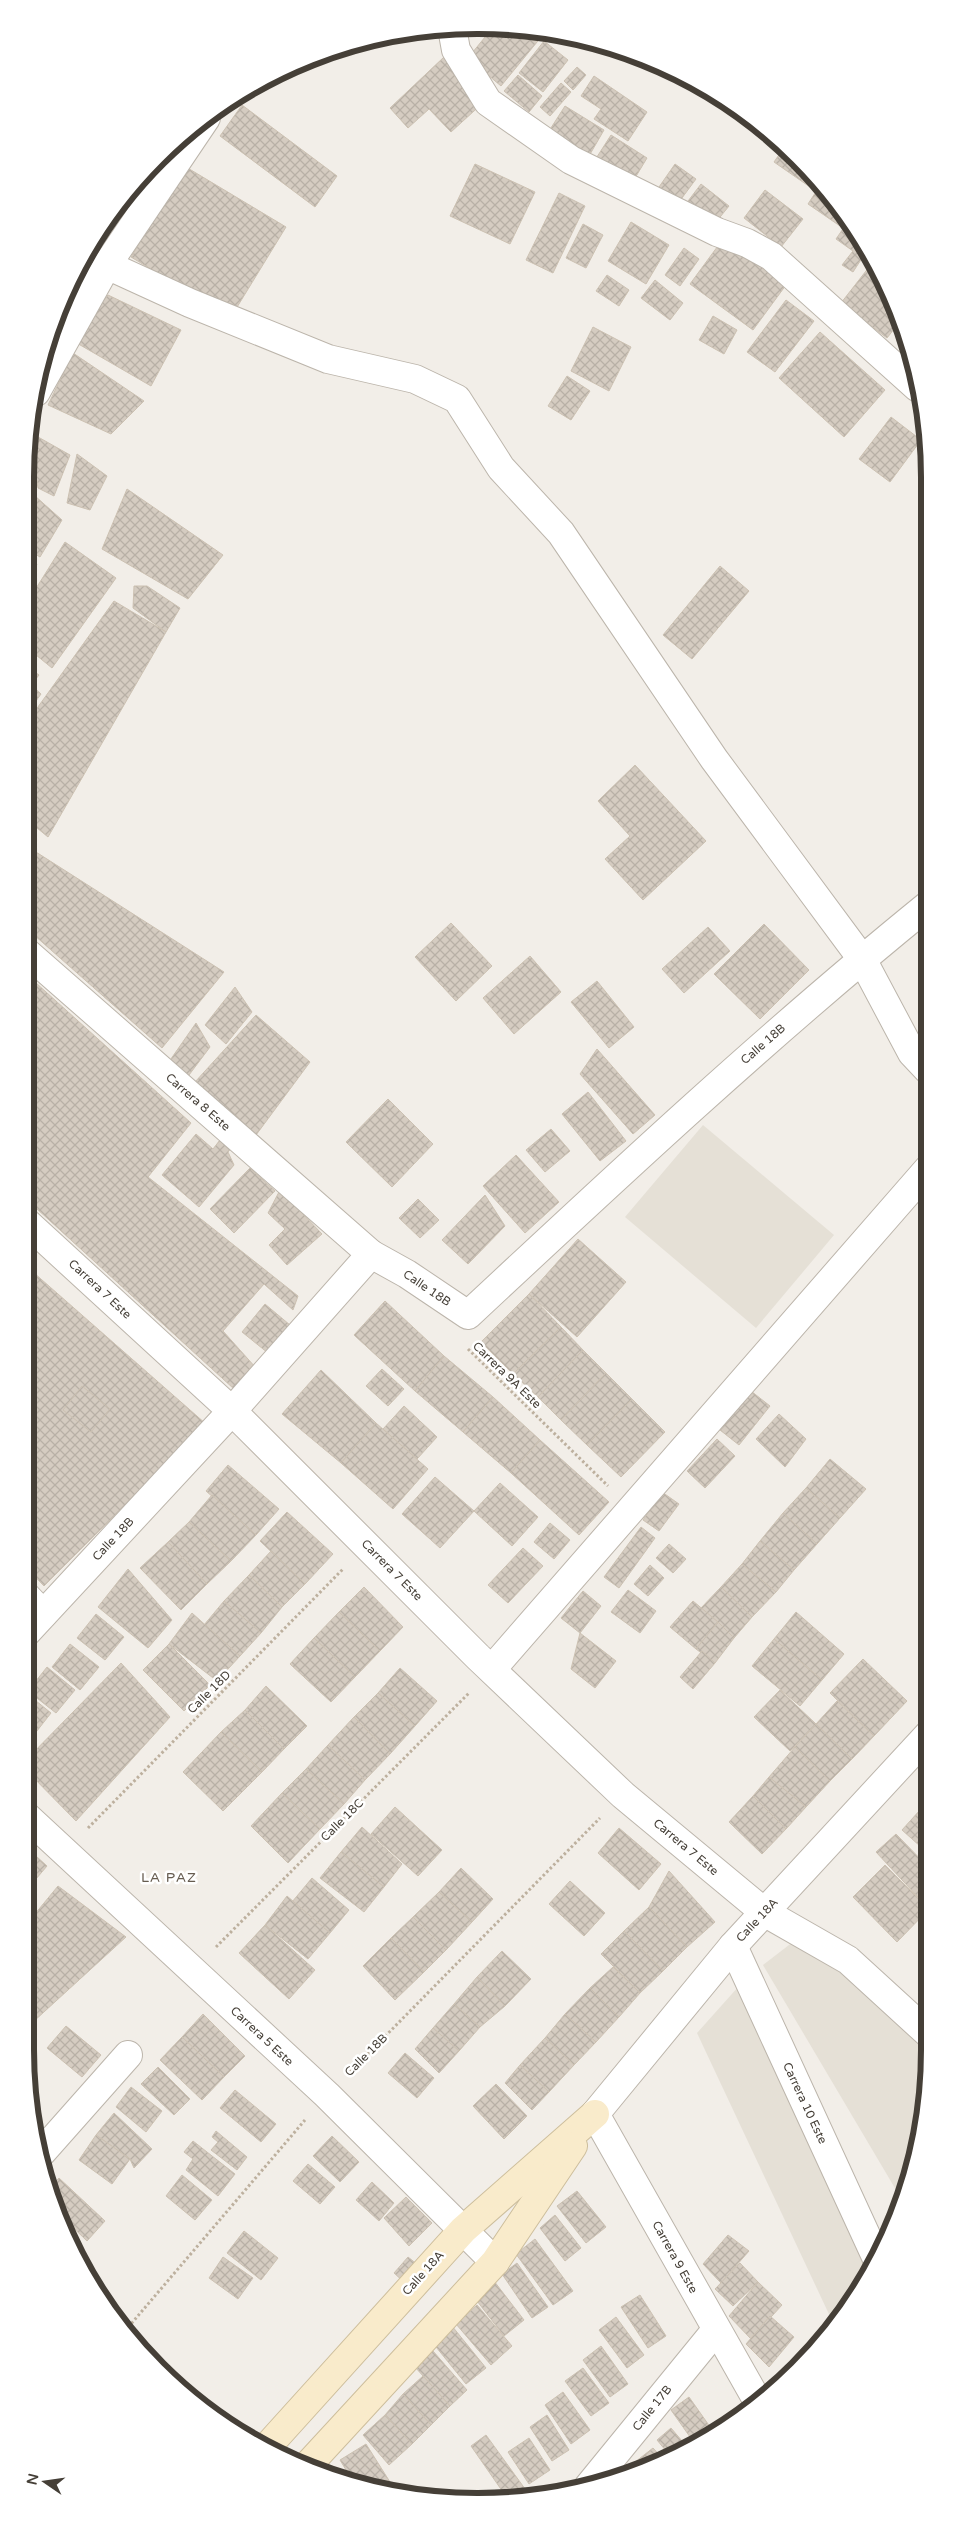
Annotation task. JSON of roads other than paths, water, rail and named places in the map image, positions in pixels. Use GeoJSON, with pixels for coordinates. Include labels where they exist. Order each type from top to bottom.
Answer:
{"type":"FeatureCollection","features":[{"type":"Feature","properties":{"kind":"main road","name":"Calle 18A"},"geometry":{"type":"LineString","coordinates":[[271,2442],[462,2230],[595,2114]]}},
{"type":"Feature","properties":{"kind":"main road","name":"Calle 18A"},"geometry":{"type":"LineString","coordinates":[[312,2461],[495,2262],[595,2114]]}},
{"type":"Feature","properties":{"kind":"street"},"geometry":{"type":"LineString","coordinates":[[453,35],[456,50],[488,102],[571,160],[717,232],[747,243],[771,256],[911,382]]}},
{"type":"Feature","properties":{"kind":"street"},"geometry":{"type":"LineString","coordinates":[[46,373],[107,265],[193,137]]}},
{"type":"Feature","properties":{"kind":"street"},"geometry":{"type":"LineString","coordinates":[[107,265],[190,303],[328,358],[415,379],[457,399],[501,468],[561,533],[714,759],[862,959],[912,1053],[921,1063]]}},
{"type":"Feature","properties":{"kind":"street"},"geometry":{"type":"LineString","coordinates":[[862,959],[921,911]]}},
{"type":"Feature","properties":{"kind":"street","name":"Carrera 8 Este"},"geometry":{"type":"LineString","coordinates":[[34,959],[371,1254]]}},
{"type":"Feature","properties":{"kind":"street","name":"Calle 18B"},"geometry":{"type":"LineString","coordinates":[[34,1625],[232,1411],[371,1254],[407,1274],[468,1315],[705,1094],[862,959]]}},
{"type":"Feature","properties":{"kind":"street"},"geometry":{"type":"LineString","coordinates":[[492,1669],[921,1177]]}},
{"type":"Feature","properties":{"kind":"street","name":"Carrera 7 Este"},"geometry":{"type":"LineString","coordinates":[[34,1229],[232,1411],[492,1669],[623,1794],[764,1912]]}},
{"type":"Feature","properties":{"kind":"street"},"geometry":{"type":"LineString","coordinates":[[34,1604],[44,1614]]}},
{"type":"Feature","properties":{"kind":"street","name":"Calle 18A"},"geometry":{"type":"LineString","coordinates":[[595,2114],[732,1946],[921,1743]]}},
{"type":"Feature","properties":{"kind":"street","name":"Carrera 5 Este"},"geometry":{"type":"LineString","coordinates":[[34,1823],[327,2095],[495,2262]]}},
{"type":"Feature","properties":{"kind":"street"},"geometry":{"type":"LineString","coordinates":[[764,1912],[848,1960],[921,2027]]}},
{"type":"Feature","properties":{"kind":"street","name":"Carrera 10 Este"},"geometry":{"type":"LineString","coordinates":[[732,1946],[873,2250]]}},
{"type":"Feature","properties":{"kind":"street"},"geometry":{"type":"LineString","coordinates":[[45,2148],[128,2055]]}},
{"type":"Feature","properties":{"kind":"street","name":"Carrera 9 Este"},"geometry":{"type":"LineString","coordinates":[[595,2114],[755,2396]]}},
{"type":"Feature","properties":{"kind":"street","name":"Calle 17B"},"geometry":{"type":"LineString","coordinates":[[596,2477],[716,2330]]}},
{"type":"Feature","properties":{"kind":"district","name":"LA PAZ"},"geometry":{"type":"Point","coordinates":[169,1877]}}]}
